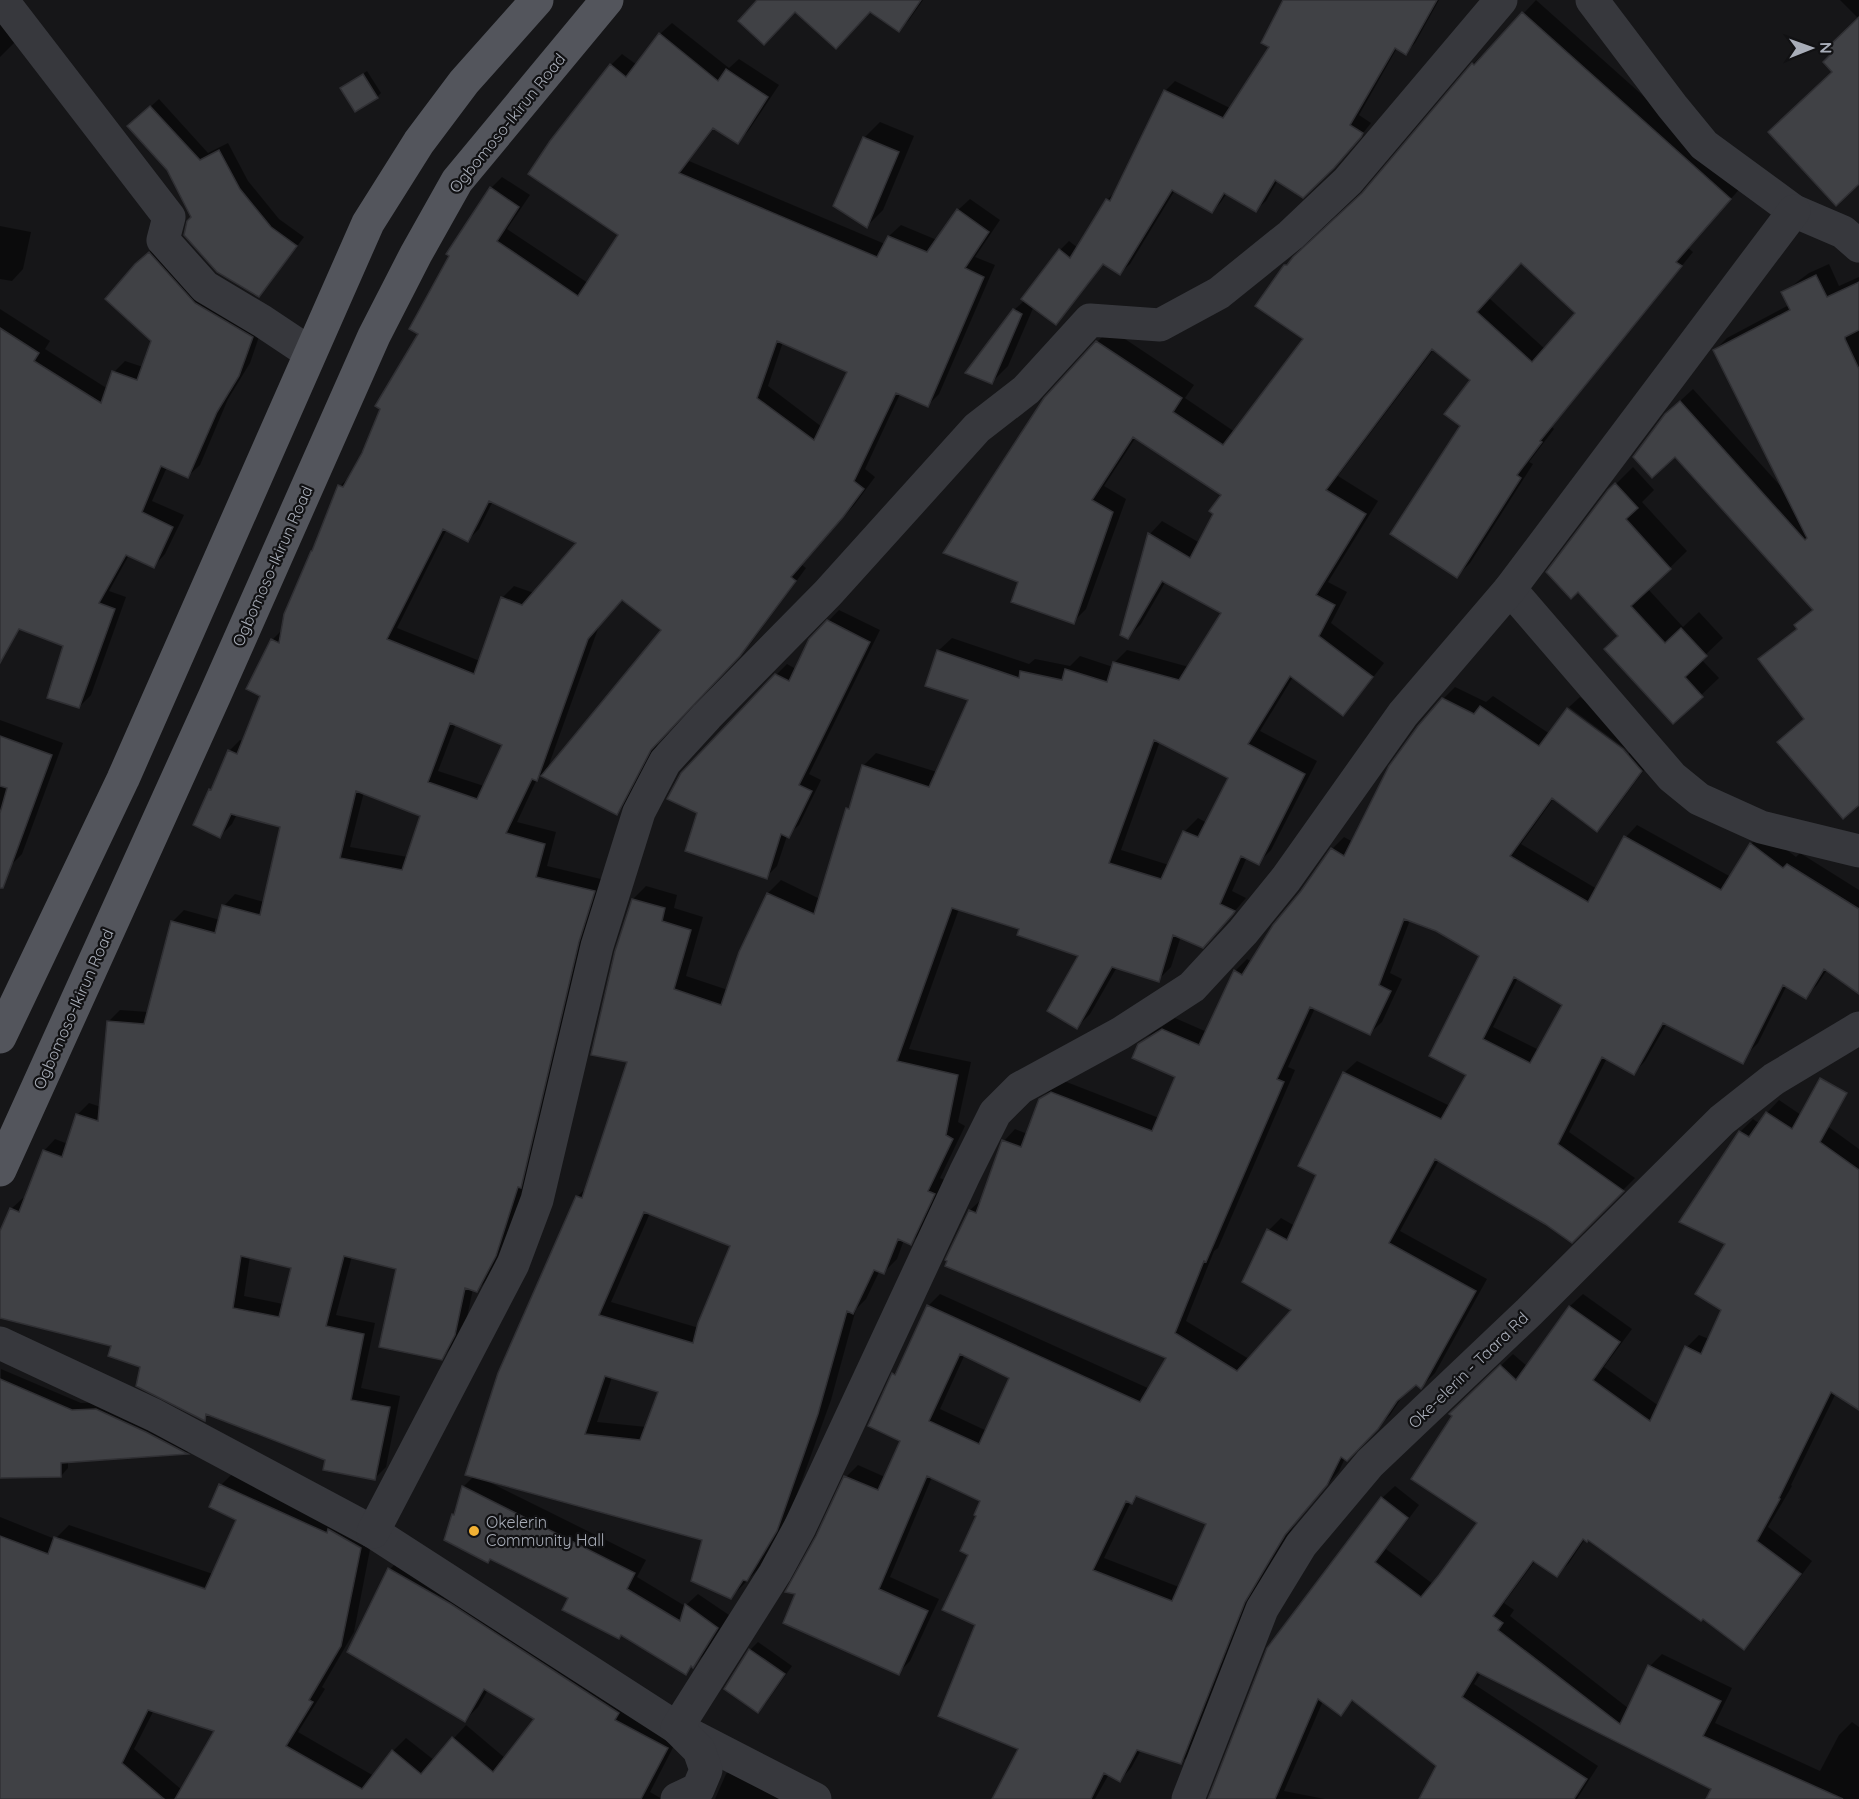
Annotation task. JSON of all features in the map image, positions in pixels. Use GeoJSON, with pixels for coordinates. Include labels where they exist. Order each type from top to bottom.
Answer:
{"type":"FeatureCollection","features":[{"type":"Feature","properties":{"kind":"main road"},"geometry":{"type":"LineString","coordinates":[[0,1037],[123,779],[368,223],[419,142],[464,82],[537,0]]}},
{"type":"Feature","properties":{"kind":"main road","name":"Ogbomoso-Ikirun Road"},"geometry":{"type":"LineString","coordinates":[[0,1170],[215,695],[374,336],[416,254],[457,180],[607,0]]}},
{"type":"Feature","properties":{"kind":"street"},"geometry":{"type":"LineString","coordinates":[[2,0],[169,217],[163,240],[179,259],[205,287],[310,353]]}},
{"type":"Feature","properties":{"kind":"street"},"geometry":{"type":"LineString","coordinates":[[374,1532],[513,1264],[537,1200],[597,946],[639,812],[665,762],[828,593],[977,428],[1026,390],[1090,320],[1161,325],[1219,293],[1291,235],[1348,181],[1501,0]]}},
{"type":"Feature","properties":{"kind":"street"},"geometry":{"type":"LineString","coordinates":[[1592,0],[1704,145],[1794,211],[1854,232]]}},
{"type":"Feature","properties":{"kind":"street"},"geometry":{"type":"LineString","coordinates":[[677,1728],[775,1573],[800,1527],[964,1173],[995,1113],[1020,1088],[1121,1033],[1192,987],[1243,932],[1286,879],[1403,714],[1510,589],[1794,211]]}},
{"type":"Feature","properties":{"kind":"street"},"geometry":{"type":"LineString","coordinates":[[1510,589],[1672,777],[1700,799],[1761,828],[1859,851]]}},
{"type":"Feature","properties":{"kind":"street","name":"Oke-elerin - Taara Rd"},"geometry":{"type":"LineString","coordinates":[[1188,1799],[1262,1609],[1301,1545],[1370,1463],[1529,1312],[1722,1120],[1774,1078],[1859,1028]]}},
{"type":"Feature","properties":{"kind":"street"},"geometry":{"type":"LineString","coordinates":[[0,1342],[154,1415],[374,1532],[677,1728],[815,1799]]}},
{"type":"Feature","properties":{"kind":"street"},"geometry":{"type":"LineString","coordinates":[[677,1728],[699,1750],[706,1770],[698,1789],[677,1799]]}},
{"type":"Feature","properties":{"kind":"building"},"geometry":{"type":"Polygon","coordinates":[[[757,0],[921,0],[899,32],[870,12],[836,49],[795,12],[764,45],[738,21],[757,0]]]}},
{"type":"Feature","properties":{"kind":"building"},"geometry":{"type":"Polygon","coordinates":[[[1283,0],[1437,0],[1406,55],[1395,48],[1350,125],[1363,133],[1361,137],[1303,198],[1275,180],[1256,212],[1224,193],[1212,213],[1172,190],[1120,275],[1103,264],[1056,325],[1021,299],[1059,249],[1070,258],[1106,199],[1110,201],[1164,90],[1223,118],[1269,47],[1261,43],[1283,0]]]}},
{"type":"Feature","properties":{"kind":"building"},"geometry":{"type":"Polygon","coordinates":[[[1522,12],[1731,199],[1676,262],[1682,266],[1540,441],[1542,442],[1517,475],[1521,478],[1457,578],[1390,534],[1460,426],[1444,414],[1470,380],[1432,349],[1326,490],[1366,514],[1316,595],[1335,605],[1319,636],[1373,677],[1343,716],[1290,676],[1248,744],[1305,774],[1259,865],[1241,856],[1220,904],[1235,911],[1233,914],[1203,948],[1173,935],[1159,982],[1112,967],[1077,1029],[1047,1011],[1078,956],[1017,935],[1019,929],[952,908],[897,1061],[958,1075],[946,1135],[953,1139],[928,1191],[935,1194],[911,1245],[898,1239],[884,1274],[874,1270],[853,1314],[847,1311],[818,1414],[777,1531],[747,1581],[743,1580],[731,1599],[691,1581],[702,1540],[465,1475],[498,1373],[576,1196],[582,1198],[627,1062],[591,1055],[615,951],[632,899],[665,908],[662,921],[691,930],[674,989],[721,1005],[739,952],[767,893],[814,914],[846,808],[849,809],[862,765],[929,787],[968,700],[925,686],[937,650],[1019,678],[1020,671],[1062,680],[1065,669],[1107,682],[1113,662],[1179,680],[1221,613],[1162,581],[1128,639],[1120,635],[1148,533],[1190,558],[1213,514],[1209,511],[1221,495],[1133,437],[1092,500],[1113,512],[1074,624],[1011,602],[1018,582],[943,553],[1044,398],[1096,341],[1182,398],[1173,412],[1223,445],[1303,339],[1255,306],[1284,265],[1287,265],[1362,193],[1472,63],[1474,65],[1522,12]],[[1521,263],[1477,312],[1532,362],[1575,313],[1521,263]],[[1154,740],[1109,863],[1161,879],[1183,831],[1198,837],[1228,778],[1154,740]],[[644,1212],[599,1315],[693,1343],[698,1323],[730,1246],[644,1212]],[[605,1376],[585,1434],[640,1440],[658,1392],[605,1376]]]}},
{"type":"Feature","properties":{"kind":"building"},"geometry":{"type":"Polygon","coordinates":[[[1859,17],[1859,184],[1836,206],[1768,132],[1832,72],[1823,62],[1832,53],[1827,48],[1859,17]]]}},
{"type":"Feature","properties":{"kind":"building"},"geometry":{"type":"Polygon","coordinates":[[[659,33],[718,81],[726,69],[768,97],[738,144],[713,128],[679,173],[877,257],[888,236],[927,252],[957,209],[989,232],[965,268],[984,277],[928,407],[896,393],[854,481],[864,489],[791,577],[796,581],[740,656],[651,750],[617,815],[541,776],[661,630],[622,600],[588,639],[537,781],[532,779],[506,833],[545,844],[536,877],[595,891],[579,942],[521,1188],[518,1187],[496,1256],[477,1292],[465,1288],[455,1335],[442,1360],[379,1347],[396,1269],[344,1256],[326,1326],[364,1334],[351,1400],[390,1407],[375,1480],[323,1470],[325,1460],[206,1414],[205,1421],[136,1386],[140,1367],[108,1356],[111,1346],[0,1318],[0,1231],[10,1208],[19,1212],[43,1150],[62,1157],[76,1114],[98,1121],[107,1021],[144,1024],[171,921],[215,933],[222,905],[260,915],[280,827],[231,814],[220,838],[193,825],[228,750],[237,754],[260,696],[246,689],[271,639],[279,643],[284,614],[338,485],[343,487],[362,453],[380,409],[375,406],[418,334],[409,329],[449,256],[446,254],[490,187],[519,207],[497,241],[578,296],[618,235],[528,174],[550,141],[610,64],[626,77],[659,33]],[[777,341],[757,398],[814,440],[847,372],[777,341]],[[489,501],[468,542],[443,529],[387,639],[474,674],[501,597],[522,605],[576,543],[489,501]],[[450,723],[428,782],[477,799],[502,745],[450,723]],[[356,791],[340,858],[402,870],[420,816],[356,791]],[[241,1256],[233,1308],[279,1317],[291,1268],[241,1256]]]}},
{"type":"Feature","properties":{"kind":"building"},"geometry":{"type":"Polygon","coordinates":[[[363,74],[378,98],[355,112],[340,88],[363,74]]]}},
{"type":"Feature","properties":{"kind":"building"},"geometry":{"type":"Polygon","coordinates":[[[150,106],[200,160],[219,150],[240,189],[271,227],[297,246],[259,297],[217,272],[184,235],[187,221],[191,217],[167,170],[127,126],[150,106]]]}},
{"type":"Feature","properties":{"kind":"building"},"geometry":{"type":"Polygon","coordinates":[[[863,137],[899,152],[867,228],[833,206],[863,137]]]}},
{"type":"Feature","properties":{"kind":"building"},"geometry":{"type":"Polygon","coordinates":[[[149,252],[195,303],[253,337],[239,376],[217,412],[188,478],[161,466],[142,512],[173,527],[154,568],[126,555],[99,603],[115,609],[79,708],[47,698],[63,646],[19,629],[0,663],[0,328],[39,353],[34,361],[101,403],[112,371],[137,380],[151,341],[105,299],[135,264],[149,252]]]}},
{"type":"Feature","properties":{"kind":"building"},"geometry":{"type":"Polygon","coordinates":[[[1816,275],[1827,297],[1859,282],[1859,330],[1845,339],[1859,369],[1859,805],[1843,819],[1777,742],[1804,719],[1758,659],[1797,629],[1794,625],[1813,610],[1675,457],[1652,478],[1633,457],[1665,414],[1680,401],[1805,540],[1807,538],[1713,350],[1790,310],[1781,292],[1816,275]]]}},
{"type":"Feature","properties":{"kind":"building"},"geometry":{"type":"Polygon","coordinates":[[[1013,309],[1022,314],[992,384],[965,373],[1013,309]]]}},
{"type":"Feature","properties":{"kind":"building"},"geometry":{"type":"Polygon","coordinates":[[[1615,483],[1638,508],[1626,519],[1671,569],[1631,606],[1665,643],[1681,628],[1707,656],[1685,677],[1703,697],[1673,724],[1604,649],[1618,636],[1578,592],[1571,599],[1546,572],[1615,483]]]}},
{"type":"Feature","properties":{"kind":"building"},"geometry":{"type":"Polygon","coordinates":[[[827,620],[870,642],[799,785],[812,791],[789,838],[781,834],[767,879],[685,851],[697,813],[667,799],[681,773],[775,674],[789,681],[809,639],[827,620]]]}},
{"type":"Feature","properties":{"kind":"building"},"geometry":{"type":"Polygon","coordinates":[[[1442,698],[1474,714],[1480,706],[1539,746],[1567,708],[1623,749],[1642,771],[1597,832],[1552,798],[1510,856],[1588,902],[1624,836],[1721,890],[1750,843],[1783,868],[1787,864],[1859,909],[1859,994],[1824,969],[1806,999],[1783,985],[1743,1064],[1663,1023],[1634,1075],[1602,1057],[1558,1144],[1624,1191],[1572,1243],[1545,1224],[1435,1159],[1389,1243],[1476,1291],[1421,1389],[1416,1385],[1397,1401],[1378,1429],[1347,1461],[1341,1457],[1327,1485],[1285,1535],[1245,1602],[1181,1764],[1137,1750],[1120,1782],[1104,1773],[1091,1799],[992,1799],[1018,1749],[938,1716],[975,1625],[942,1610],[968,1555],[960,1551],[976,1516],[974,1515],[980,1501],[927,1476],[879,1589],[928,1611],[899,1675],[783,1623],[795,1594],[785,1592],[816,1536],[844,1476],[878,1490],[900,1441],[868,1426],[892,1373],[895,1375],[927,1305],[1140,1402],[1166,1358],[945,1266],[947,1261],[945,1260],[969,1210],[976,1213],[1002,1140],[1021,1147],[1039,1099],[1051,1092],[1152,1131],[1175,1077],[1132,1058],[1138,1044],[1162,1029],[1199,1045],[1234,970],[1242,975],[1273,925],[1301,891],[1331,848],[1344,856],[1389,766],[1442,698]],[[1404,919],[1379,985],[1391,991],[1370,1035],[1310,1007],[1277,1079],[1284,1082],[1206,1262],[1204,1261],[1175,1333],[1237,1371],[1291,1310],[1242,1282],[1267,1229],[1287,1240],[1316,1175],[1298,1166],[1343,1072],[1441,1119],[1466,1075],[1429,1056],[1479,956],[1436,931],[1404,919]],[[1514,977],[1483,1039],[1530,1063],[1562,1005],[1514,977]],[[960,1354],[929,1421],[979,1444],[1009,1378],[960,1354]],[[1136,1496],[1132,1504],[1126,1501],[1093,1570],[1172,1601],[1206,1524],[1136,1496]]]}},
{"type":"Feature","properties":{"kind":"building"},"geometry":{"type":"Polygon","coordinates":[[[0,736],[52,755],[3,888],[0,888],[0,813],[7,788],[0,786],[0,736]]]}},
{"type":"Feature","properties":{"kind":"building"},"geometry":{"type":"Polygon","coordinates":[[[1820,1078],[1847,1093],[1820,1142],[1859,1170],[1859,1410],[1831,1392],[1780,1499],[1757,1541],[1801,1574],[1744,1650],[1703,1619],[1701,1621],[1588,1540],[1587,1542],[1583,1539],[1557,1577],[1533,1561],[1493,1616],[1503,1623],[1498,1630],[1620,1724],[1648,1665],[1721,1701],[1703,1736],[1843,1799],[1706,1799],[1711,1789],[1477,1672],[1462,1697],[1587,1779],[1574,1799],[1419,1799],[1436,1766],[1352,1700],[1341,1716],[1318,1699],[1275,1799],[1208,1799],[1267,1648],[1381,1497],[1408,1518],[1375,1562],[1421,1597],[1439,1575],[1477,1523],[1411,1479],[1452,1416],[1449,1414],[1500,1365],[1516,1380],[1569,1306],[1620,1342],[1593,1380],[1650,1421],[1685,1346],[1701,1354],[1721,1310],[1695,1294],[1725,1244],[1679,1222],[1739,1131],[1749,1137],[1766,1112],[1792,1129],[1820,1078]]]}},
{"type":"Feature","properties":{"kind":"building"},"geometry":{"type":"Polygon","coordinates":[[[0,1379],[72,1410],[96,1409],[188,1454],[61,1463],[61,1477],[0,1478],[0,1379]]]}},
{"type":"Feature","properties":{"kind":"building"},"geometry":{"type":"Polygon","coordinates":[[[219,1484],[327,1533],[328,1529],[361,1548],[341,1646],[309,1700],[313,1702],[286,1746],[362,1789],[392,1750],[421,1774],[452,1737],[493,1772],[534,1719],[484,1689],[465,1722],[347,1652],[388,1568],[451,1604],[619,1713],[615,1720],[668,1748],[641,1799],[175,1799],[214,1731],[148,1710],[122,1763],[164,1799],[0,1799],[0,1536],[48,1554],[54,1537],[205,1589],[236,1520],[209,1507],[219,1484]]]}},
{"type":"Feature","properties":{"kind":"building"},"geometry":{"type":"Polygon","coordinates":[[[462,1486],[635,1573],[627,1589],[680,1621],[685,1604],[718,1628],[693,1668],[691,1666],[686,1675],[621,1635],[619,1639],[562,1610],[568,1598],[490,1559],[488,1563],[444,1540],[462,1486]]]}},
{"type":"Feature","properties":{"kind":"building"},"geometry":{"type":"Polygon","coordinates":[[[749,1649],[785,1674],[758,1713],[724,1689],[749,1649]]]}},
{"type":"Feature","properties":{"kind":"place","name":"Okelerin Community Hall"},"geometry":{"type":"Point","coordinates":[474,1531]}}]}
